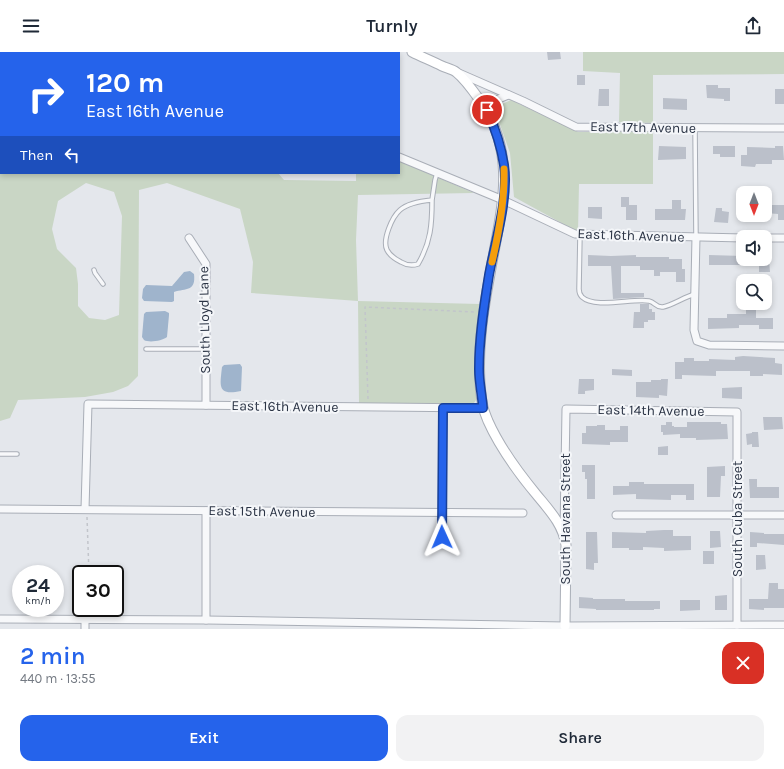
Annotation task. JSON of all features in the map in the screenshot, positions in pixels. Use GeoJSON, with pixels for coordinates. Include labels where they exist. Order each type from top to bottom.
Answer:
{"type":"FeatureCollection","features":[{"type":"Feature","properties":{"kind":"street"},"geometry":{"type":"LineString","coordinates":[[412,52],[455,72],[468,84],[487,110],[495,128],[504,165],[505,183],[481,338],[479,369],[483,408],[493,431],[515,469],[558,521],[564,535]]}},
{"type":"Feature","properties":{"kind":"street","name":"East 17th Avenue"},"geometry":{"type":"LineString","coordinates":[[455,72],[576,127],[784,128]]}},
{"type":"Feature","properties":{"kind":"street"},"geometry":{"type":"LineString","coordinates":[[487,110],[494,101],[508,95]]}},
{"type":"Feature","properties":{"kind":"street","name":"East 16th Avenue"},"geometry":{"type":"LineString","coordinates":[[400,157],[503,200],[575,234],[736,238]]}},
{"type":"Feature","properties":{"kind":"street"},"geometry":{"type":"LineString","coordinates":[[696,237],[694,330],[697,341],[709,345],[784,346]]}},
{"type":"Feature","properties":{"kind":"street","name":"South Lloyd Lane"},"geometry":{"type":"LineString","coordinates":[[189,238],[206,264],[206,405]]}},
{"type":"Feature","properties":{"kind":"street"},"geometry":{"type":"LineString","coordinates":[[772,238],[784,238]]}},
{"type":"Feature","properties":{"kind":"street","name":"East 16th Avenue"},"geometry":{"type":"LineString","coordinates":[[85,509],[88,404],[483,408]]}},
{"type":"Feature","properties":{"kind":"street"},"geometry":{"type":"LineString","coordinates":[[442,537],[443,408]]}},
{"type":"Feature","properties":{"kind":"street","name":"South Havana Street"},"geometry":{"type":"LineString","coordinates":[[565,627],[566,545],[564,535],[566,409]]}},
{"type":"Feature","properties":{"kind":"street","name":"East 14th Avenue"},"geometry":{"type":"LineString","coordinates":[[566,409],[737,412]]}},
{"type":"Feature","properties":{"kind":"street","name":"South Cuba Street"},"geometry":{"type":"LineString","coordinates":[[737,412],[737,625]]}},
{"type":"Feature","properties":{"kind":"street","name":"East 15th Avenue"},"geometry":{"type":"LineString","coordinates":[[0,508],[523,513]]}},
{"type":"Feature","properties":{"kind":"street"},"geometry":{"type":"LineString","coordinates":[[206,511],[206,620]]}},
{"type":"Feature","properties":{"kind":"street"},"geometry":{"type":"LineString","coordinates":[[616,515],[784,515]]}},
{"type":"Feature","properties":{"kind":"street"},"geometry":{"type":"LineString","coordinates":[[0,619],[206,620],[565,627],[784,625]]}},
{"type":"Feature","properties":{"kind":"street"},"geometry":{"type":"LineString","coordinates":[[85,619],[85,629]]}},
{"type":"Feature","properties":{"kind":"lane"},"geometry":{"type":"LineString","coordinates":[[695,128],[696,237]]}},
{"type":"Feature","properties":{"kind":"lane"},"geometry":{"type":"LineString","coordinates":[[432,200],[410,204],[400,210],[392,222],[386,237],[386,249],[392,257],[404,264],[413,266],[418,264],[428,241],[432,224],[432,200],[437,173]]}},
{"type":"Feature","properties":{"kind":"lane"},"geometry":{"type":"LineString","coordinates":[[580,234],[579,289],[582,298],[593,301],[609,302],[650,301],[660,307],[694,294]]}},
{"type":"Feature","properties":{"kind":"lane"},"geometry":{"type":"LineString","coordinates":[[94,270],[103,284]]}},
{"type":"Feature","properties":{"kind":"lane"},"geometry":{"type":"LineString","coordinates":[[146,349],[206,350]]}},
{"type":"Feature","properties":{"kind":"lane"},"geometry":{"type":"LineString","coordinates":[[0,454],[17,454]]}},
{"type":"Feature","properties":{"kind":"path"},"geometry":{"type":"LineString","coordinates":[[368,407],[365,307],[476,312],[475,319]]}},
{"type":"Feature","properties":{"kind":"path"},"geometry":{"type":"LineString","coordinates":[[85,509],[88,520],[89,565]]}},
{"type":"Feature","properties":{"kind":"green space"},"geometry":{"type":"Polygon","coordinates":[[[583,52],[784,52],[784,74],[653,75],[653,123],[619,122],[620,73],[583,71],[583,52]]]}},
{"type":"Feature","properties":{"kind":"green space"},"geometry":{"type":"Polygon","coordinates":[[[511,100],[578,132],[653,132],[653,184],[579,184],[578,232],[514,197],[510,153],[497,116],[497,106],[511,100]]]}},
{"type":"Feature","properties":{"kind":"green space"},"geometry":{"type":"Polygon","coordinates":[[[400,161],[474,193],[358,195],[356,240],[358,301],[251,293],[253,262],[240,209],[167,183],[139,190],[138,376],[128,386],[113,392],[85,397],[18,400],[10,418],[0,421],[0,174],[279,174],[284,180],[356,181],[356,174],[400,174],[400,161]],[[86,183],[58,201],[52,229],[57,249],[76,268],[78,306],[89,318],[105,320],[119,315],[122,216],[114,192],[86,183]]]}},
{"type":"Feature","properties":{"kind":"green space"},"geometry":{"type":"Polygon","coordinates":[[[358,301],[480,304],[475,345],[478,397],[474,403],[359,403],[358,301]]]}},
{"type":"Feature","properties":{"kind":"water"},"geometry":{"type":"Polygon","coordinates":[[[190,271],[194,274],[192,287],[174,292],[174,301],[144,301],[142,298],[143,289],[146,285],[172,286],[184,272],[190,271]]]}},
{"type":"Feature","properties":{"kind":"water"},"geometry":{"type":"Polygon","coordinates":[[[165,311],[169,313],[167,337],[156,341],[144,340],[142,337],[144,314],[146,312],[165,311]]]}},
{"type":"Feature","properties":{"kind":"water"},"geometry":{"type":"Polygon","coordinates":[[[240,364],[242,367],[241,391],[224,391],[221,384],[222,367],[224,365],[240,364]]]}},
{"type":"Feature","properties":{"kind":"building"},"geometry":{"type":"Polygon","coordinates":[[[547,52],[560,52],[561,59],[548,60],[547,52]]]}},
{"type":"Feature","properties":{"kind":"building"},"geometry":{"type":"Polygon","coordinates":[[[577,75],[585,75],[585,85],[577,85],[577,75]]]}},
{"type":"Feature","properties":{"kind":"building"},"geometry":{"type":"Polygon","coordinates":[[[706,85],[718,85],[718,88],[730,88],[730,101],[724,101],[724,99],[707,98],[706,85]]]}},
{"type":"Feature","properties":{"kind":"building"},"geometry":{"type":"Polygon","coordinates":[[[599,89],[609,89],[609,106],[598,106],[599,89]]]}},
{"type":"Feature","properties":{"kind":"building"},"geometry":{"type":"Polygon","coordinates":[[[775,89],[784,89],[784,104],[775,104],[775,89]]]}},
{"type":"Feature","properties":{"kind":"building"},"geometry":{"type":"Polygon","coordinates":[[[663,98],[687,99],[687,110],[663,109],[663,98]]]}},
{"type":"Feature","properties":{"kind":"building"},"geometry":{"type":"Polygon","coordinates":[[[659,146],[686,147],[686,159],[658,160],[659,146]]]}},
{"type":"Feature","properties":{"kind":"building"},"geometry":{"type":"Polygon","coordinates":[[[713,146],[735,146],[735,157],[720,157],[720,154],[713,154],[713,146]]]}},
{"type":"Feature","properties":{"kind":"building"},"geometry":{"type":"Polygon","coordinates":[[[775,146],[783,146],[784,160],[772,160],[772,164],[756,164],[755,167],[741,166],[741,155],[747,155],[747,147],[775,148],[775,146]]]}},
{"type":"Feature","properties":{"kind":"building"},"geometry":{"type":"Polygon","coordinates":[[[621,197],[629,197],[629,205],[637,205],[637,220],[626,220],[626,207],[621,207],[621,197]]]}},
{"type":"Feature","properties":{"kind":"building"},"geometry":{"type":"Polygon","coordinates":[[[672,200],[681,200],[681,209],[686,209],[685,220],[655,220],[655,209],[672,209],[672,200]]]}},
{"type":"Feature","properties":{"kind":"building"},"geometry":{"type":"Polygon","coordinates":[[[772,205],[784,205],[784,220],[778,220],[778,214],[772,214],[772,205]]]}},
{"type":"Feature","properties":{"kind":"building"},"geometry":{"type":"Polygon","coordinates":[[[588,207],[602,207],[602,219],[588,218],[588,207]]]}},
{"type":"Feature","properties":{"kind":"building"},"geometry":{"type":"Polygon","coordinates":[[[716,208],[722,208],[722,211],[729,212],[728,223],[714,222],[716,208]]]}},
{"type":"Feature","properties":{"kind":"building"},"geometry":{"type":"Polygon","coordinates":[[[588,255],[636,255],[636,257],[669,257],[669,259],[682,259],[682,269],[685,269],[685,282],[676,282],[676,272],[660,272],[660,276],[654,276],[654,270],[640,270],[640,266],[621,266],[621,293],[644,293],[644,297],[613,299],[611,266],[588,266],[588,255]]]}},
{"type":"Feature","properties":{"kind":"building"},"geometry":{"type":"Polygon","coordinates":[[[709,255],[736,256],[736,265],[709,265],[709,255]]]}},
{"type":"Feature","properties":{"kind":"building"},"geometry":{"type":"Polygon","coordinates":[[[759,266],[770,266],[770,272],[759,272],[759,266]]]}},
{"type":"Feature","properties":{"kind":"building"},"geometry":{"type":"Polygon","coordinates":[[[640,304],[649,304],[649,309],[652,309],[652,312],[655,312],[655,320],[648,320],[648,322],[644,322],[644,328],[633,328],[634,312],[640,312],[640,304]]]}},
{"type":"Feature","properties":{"kind":"building"},"geometry":{"type":"Polygon","coordinates":[[[746,310],[756,310],[756,318],[773,318],[773,329],[759,329],[759,325],[739,325],[739,328],[708,329],[708,318],[727,318],[727,314],[746,314],[746,310]]]}},
{"type":"Feature","properties":{"kind":"building"},"geometry":{"type":"Polygon","coordinates":[[[735,357],[775,358],[775,363],[782,364],[782,375],[763,374],[763,376],[750,376],[750,371],[716,371],[716,376],[682,375],[682,379],[675,379],[675,362],[684,362],[684,358],[694,358],[694,361],[709,361],[709,359],[735,360],[735,357]]]}},
{"type":"Feature","properties":{"kind":"building"},"geometry":{"type":"Polygon","coordinates":[[[612,369],[632,370],[632,376],[612,375],[612,369]]]}},
{"type":"Feature","properties":{"kind":"building"},"geometry":{"type":"Polygon","coordinates":[[[579,379],[594,379],[594,390],[585,391],[585,394],[578,394],[579,379]]]}},
{"type":"Feature","properties":{"kind":"building"},"geometry":{"type":"Polygon","coordinates":[[[668,379],[667,396],[659,395],[659,398],[636,397],[636,382],[651,382],[651,380],[668,379]]]}},
{"type":"Feature","properties":{"kind":"building"},"geometry":{"type":"Polygon","coordinates":[[[742,387],[742,399],[722,398],[722,388],[742,387]]]}},
{"type":"Feature","properties":{"kind":"building"},"geometry":{"type":"Polygon","coordinates":[[[763,417],[782,417],[783,429],[764,430],[763,417]]]}},
{"type":"Feature","properties":{"kind":"building"},"geometry":{"type":"Polygon","coordinates":[[[666,422],[672,422],[672,426],[674,427],[687,427],[687,422],[721,422],[721,424],[727,424],[728,439],[696,440],[696,438],[680,438],[680,434],[663,435],[663,432],[661,432],[661,425],[666,425],[666,422]]]}},
{"type":"Feature","properties":{"kind":"building"},"geometry":{"type":"Polygon","coordinates":[[[605,425],[605,430],[620,430],[620,426],[628,426],[628,442],[610,442],[610,445],[582,444],[582,433],[586,433],[586,426],[605,425]]]}},
{"type":"Feature","properties":{"kind":"building"},"geometry":{"type":"Polygon","coordinates":[[[758,432],[759,447],[752,447],[752,444],[747,445],[746,434],[758,432]]]}},
{"type":"Feature","properties":{"kind":"building"},"geometry":{"type":"Polygon","coordinates":[[[668,446],[668,455],[658,455],[658,447],[668,446]]]}},
{"type":"Feature","properties":{"kind":"building"},"geometry":{"type":"Polygon","coordinates":[[[582,465],[595,465],[595,499],[587,499],[587,479],[585,479],[585,472],[582,472],[582,465]]]}},
{"type":"Feature","properties":{"kind":"building"},"geometry":{"type":"Polygon","coordinates":[[[725,466],[725,476],[721,476],[720,497],[707,497],[707,467],[725,466]]]}},
{"type":"Feature","properties":{"kind":"building"},"geometry":{"type":"Polygon","coordinates":[[[749,479],[757,479],[757,487],[779,487],[779,498],[750,498],[749,479]]]}},
{"type":"Feature","properties":{"kind":"building"},"geometry":{"type":"Polygon","coordinates":[[[629,482],[644,482],[644,484],[694,484],[694,500],[686,500],[686,495],[671,495],[671,500],[636,499],[636,494],[613,495],[613,486],[629,486],[629,482]]]}},
{"type":"Feature","properties":{"kind":"building"},"geometry":{"type":"Polygon","coordinates":[[[673,530],[673,536],[691,536],[691,550],[664,551],[664,548],[643,547],[643,550],[612,548],[612,532],[646,533],[646,531],[673,530]]]}},
{"type":"Feature","properties":{"kind":"building"},"geometry":{"type":"Polygon","coordinates":[[[710,531],[720,531],[721,547],[710,548],[710,531]]]}},
{"type":"Feature","properties":{"kind":"building"},"geometry":{"type":"Polygon","coordinates":[[[586,532],[597,532],[598,563],[594,563],[594,570],[586,569],[586,532]]]}},
{"type":"Feature","properties":{"kind":"building"},"geometry":{"type":"Polygon","coordinates":[[[750,532],[784,534],[784,545],[757,543],[757,547],[750,547],[750,532]]]}},
{"type":"Feature","properties":{"kind":"building"},"geometry":{"type":"Polygon","coordinates":[[[703,551],[714,551],[714,564],[703,564],[703,551]]]}},
{"type":"Feature","properties":{"kind":"building"},"geometry":{"type":"Polygon","coordinates":[[[756,555],[765,555],[766,569],[756,570],[756,555]]]}},
{"type":"Feature","properties":{"kind":"building"},"geometry":{"type":"Polygon","coordinates":[[[769,583],[778,583],[778,589],[784,589],[784,608],[764,608],[764,610],[749,609],[749,599],[768,599],[769,583]]]}},
{"type":"Feature","properties":{"kind":"building"},"geometry":{"type":"Polygon","coordinates":[[[727,595],[727,610],[715,610],[715,596],[727,595]]]}},
{"type":"Feature","properties":{"kind":"building"},"geometry":{"type":"Polygon","coordinates":[[[579,597],[593,599],[625,599],[625,601],[660,601],[660,609],[596,610],[579,608],[579,597]]]}},
{"type":"Feature","properties":{"kind":"building"},"geometry":{"type":"Polygon","coordinates":[[[680,600],[700,600],[700,610],[680,611],[680,600]]]}},
{"type":"Feature","properties":{"kind":"slow traffic"},"geometry":{"type":"LineString","coordinates":[[492,262],[503,200],[505,183],[504,169]]}},
{"type":"Feature","properties":{"kind":"route"},"geometry":{"type":"LineString","coordinates":[[442,537],[443,408],[483,408],[479,369],[481,338],[505,183],[504,165],[500,144],[487,110]]}}]}
